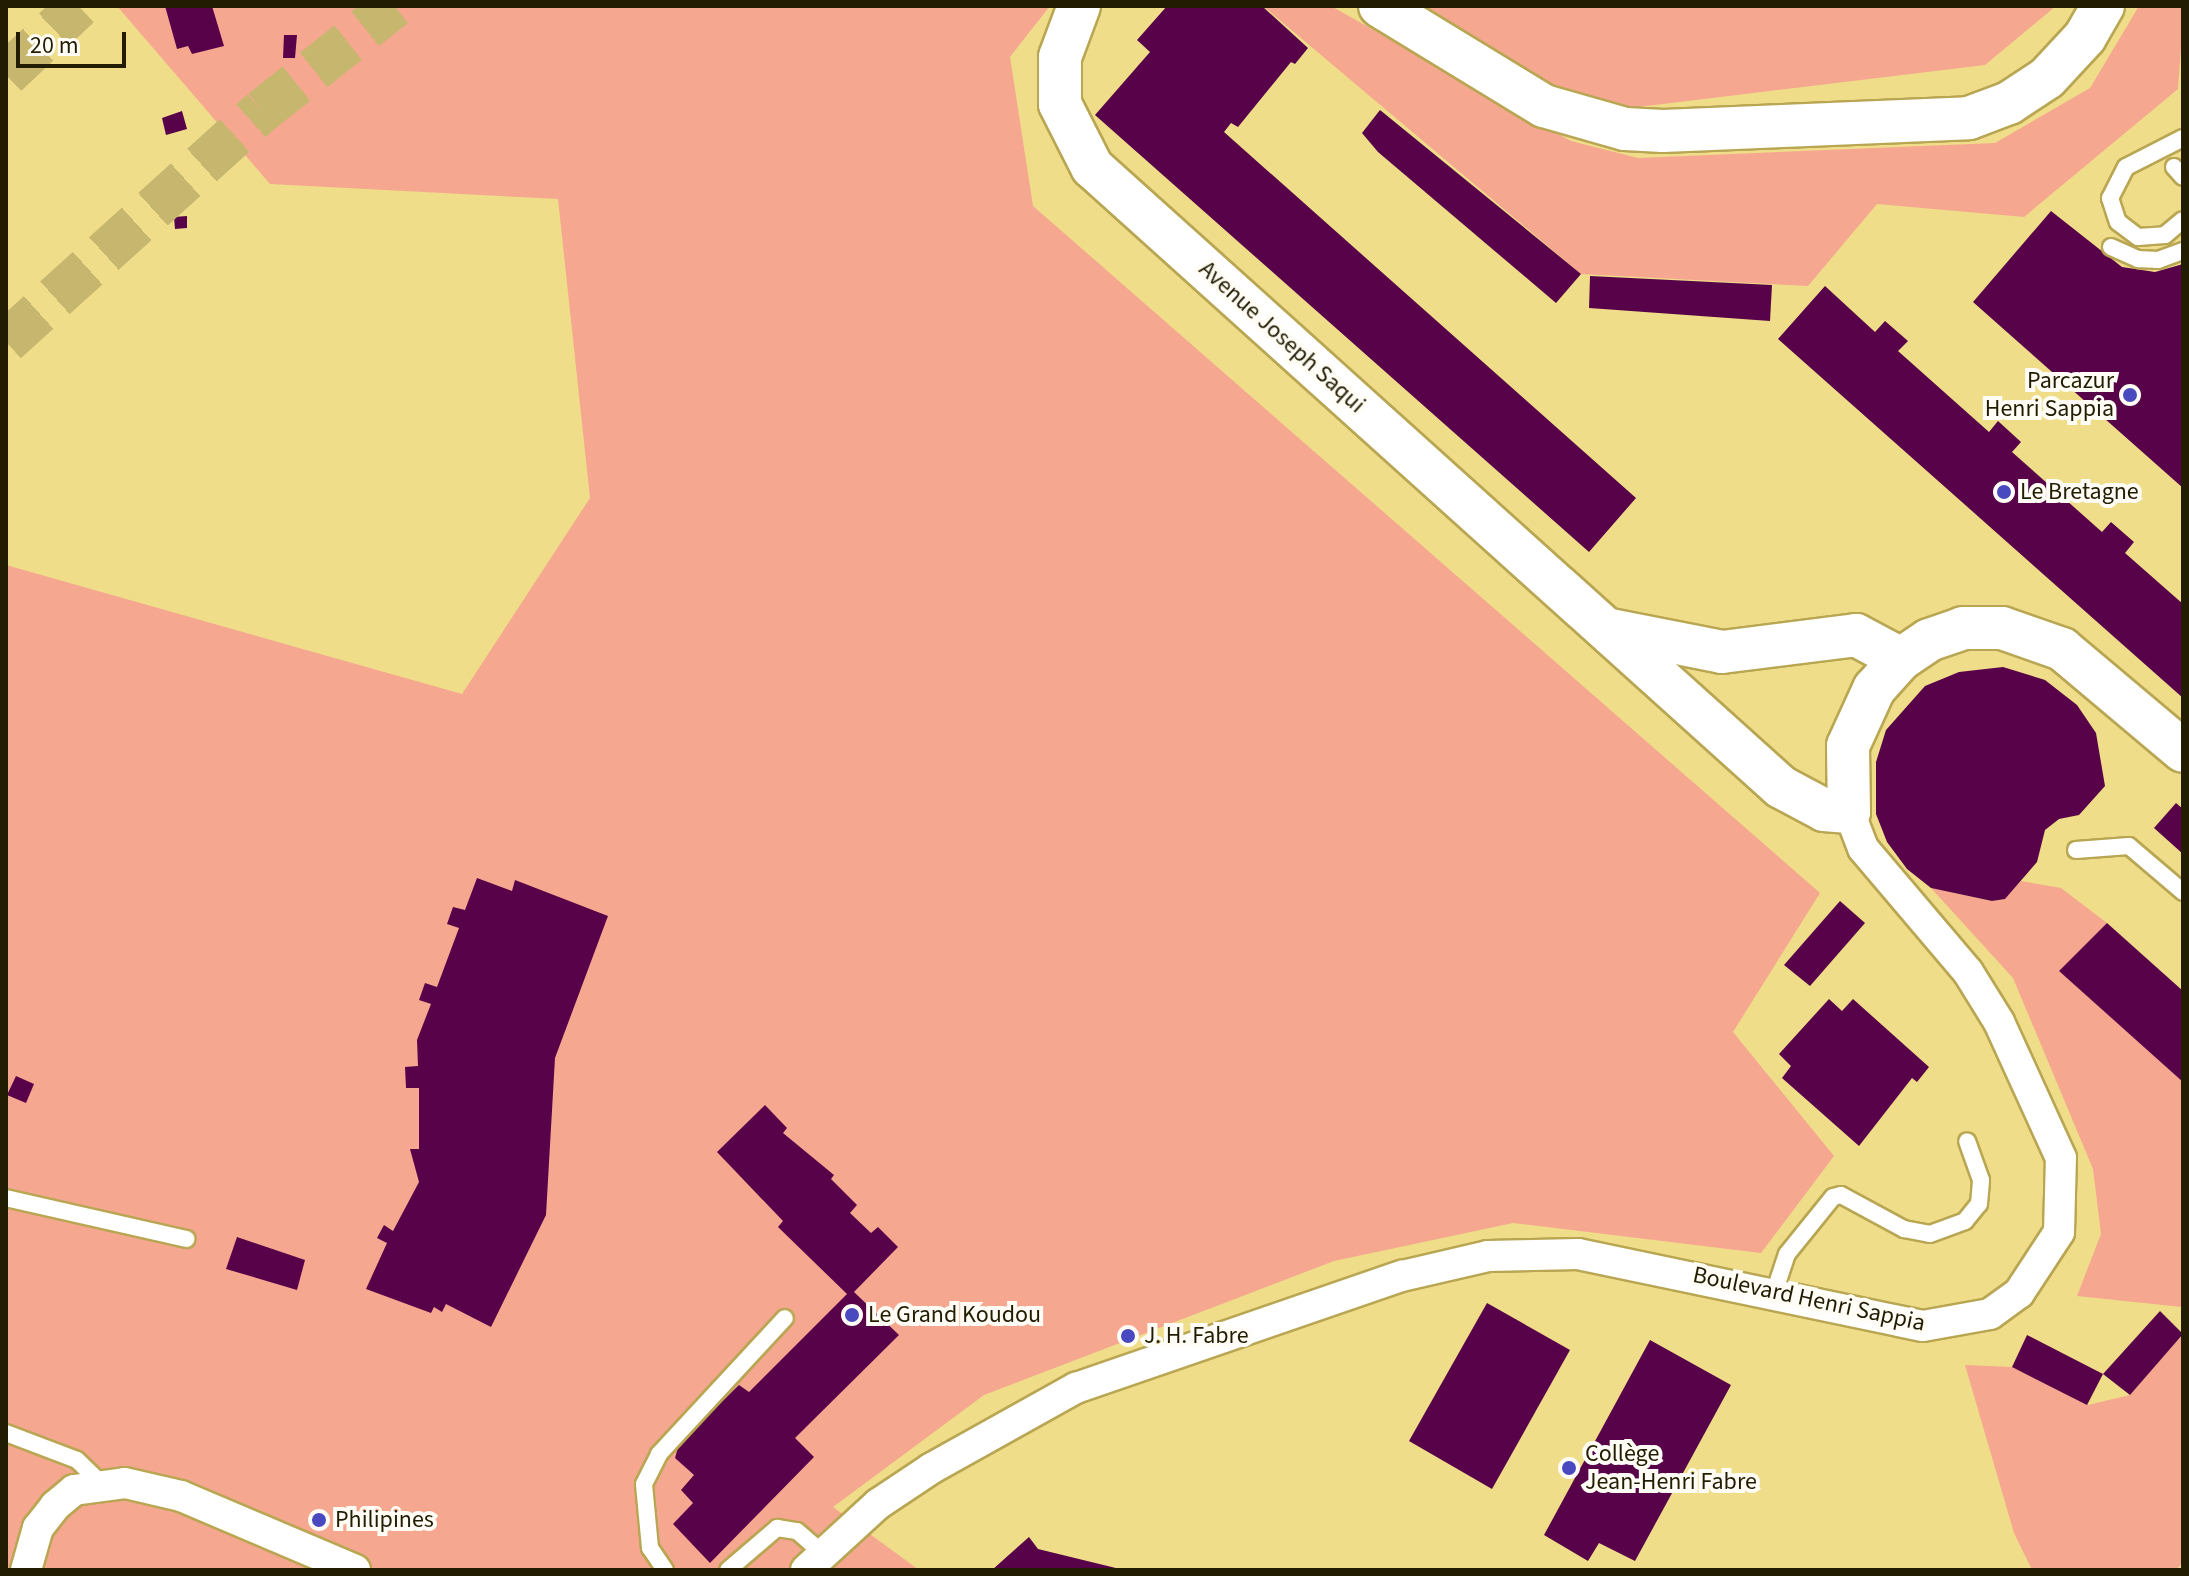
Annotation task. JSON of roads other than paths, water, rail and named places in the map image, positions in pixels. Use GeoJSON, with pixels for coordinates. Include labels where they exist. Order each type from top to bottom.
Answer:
{"type":"FeatureCollection","features":[{"type":"Feature","properties":{"kind":"street","name":"Avenue Joseph Saqui"},"geometry":{"type":"LineString","coordinates":[[1079,6],[1060,57],[1060,104],[1092,167],[1781,787],[1824,810],[1849,812]]}},
{"type":"Feature","properties":{"kind":"street"},"geometry":{"type":"LineString","coordinates":[[1380,6],[1544,106],[1625,129],[1663,131],[1969,118],[2009,103],[2047,78],[2085,37],[2103,6]]}},
{"type":"Feature","properties":{"kind":"street"},"geometry":{"type":"LineString","coordinates":[[1598,625],[1632,638],[1722,652],[1856,635],[1901,659]]}},
{"type":"Feature","properties":{"kind":"street","name":"Boulevard Henri Sappia"},"geometry":{"type":"LineString","coordinates":[[814,1562],[878,1504],[932,1468],[1076,1388],[1402,1276],[1488,1256],[1578,1254],[1923,1326],[1955,1324],[1990,1314],[2019,1293],[2059,1232],[2061,1158],[1999,1022],[1968,972],[1863,848],[1849,812],[1848,746],[1874,689],[1901,659],[1929,640],[1963,628],[2002,628],[2062,649],[2183,751]]}},
{"type":"Feature","properties":{"kind":"street"},"geometry":{"type":"LineString","coordinates":[[26,1570],[38,1528],[55,1506],[74,1490],[102,1484],[138,1485],[181,1496],[355,1570]]}},
{"type":"Feature","properties":{"kind":"lane"},"geometry":{"type":"LineString","coordinates":[[2183,138],[2126,167],[2110,198],[2118,222],[2138,237],[2165,235],[2183,220]]}},
{"type":"Feature","properties":{"kind":"lane"},"geometry":{"type":"LineString","coordinates":[[2111,247],[2138,259],[2158,260],[2183,251]]}},
{"type":"Feature","properties":{"kind":"lane"},"geometry":{"type":"LineString","coordinates":[[2076,850],[2129,846],[2183,892]]}},
{"type":"Feature","properties":{"kind":"lane"},"geometry":{"type":"LineString","coordinates":[[1774,1293],[1787,1254],[1833,1197],[1841,1195],[1904,1229],[1930,1234],[1965,1221],[1979,1204],[1981,1180],[1967,1141]]}},
{"type":"Feature","properties":{"kind":"lane"},"geometry":{"type":"LineString","coordinates":[[6,1198],[186,1239]]}},
{"type":"Feature","properties":{"kind":"lane"},"geometry":{"type":"LineString","coordinates":[[665,1570],[650,1548],[644,1484],[659,1454],[785,1318]]}},
{"type":"Feature","properties":{"kind":"lane"},"geometry":{"type":"LineString","coordinates":[[6,1433],[77,1460],[102,1484]]}},
{"type":"Feature","properties":{"kind":"lane"},"geometry":{"type":"LineString","coordinates":[[728,1570],[777,1528],[797,1531],[814,1562]]}},
{"type":"Feature","properties":{"kind":"tunnel"},"geometry":{"type":"LineString","coordinates":[[6,75],[79,6]]}},
{"type":"Feature","properties":{"kind":"tunnel"},"geometry":{"type":"LineString","coordinates":[[6,342],[262,111],[394,6]]}},
{"type":"Feature","properties":{"kind":"place","name":"Parcazur Henri Sappia"},"geometry":{"type":"Point","coordinates":[2130,395]}},
{"type":"Feature","properties":{"kind":"place","name":"Le Bretagne"},"geometry":{"type":"Point","coordinates":[2004,492]}},
{"type":"Feature","properties":{"kind":"place","name":"Le Grand Koudou"},"geometry":{"type":"Point","coordinates":[852,1315]}},
{"type":"Feature","properties":{"kind":"place","name":"J. H. Fabre"},"geometry":{"type":"Point","coordinates":[1128,1336]}},
{"type":"Feature","properties":{"kind":"place","name":"Collège Jean-Henri Fabre"},"geometry":{"type":"Point","coordinates":[1569,1468]}},
{"type":"Feature","properties":{"kind":"place","name":"Philipines"},"geometry":{"type":"Point","coordinates":[319,1520]}}]}
